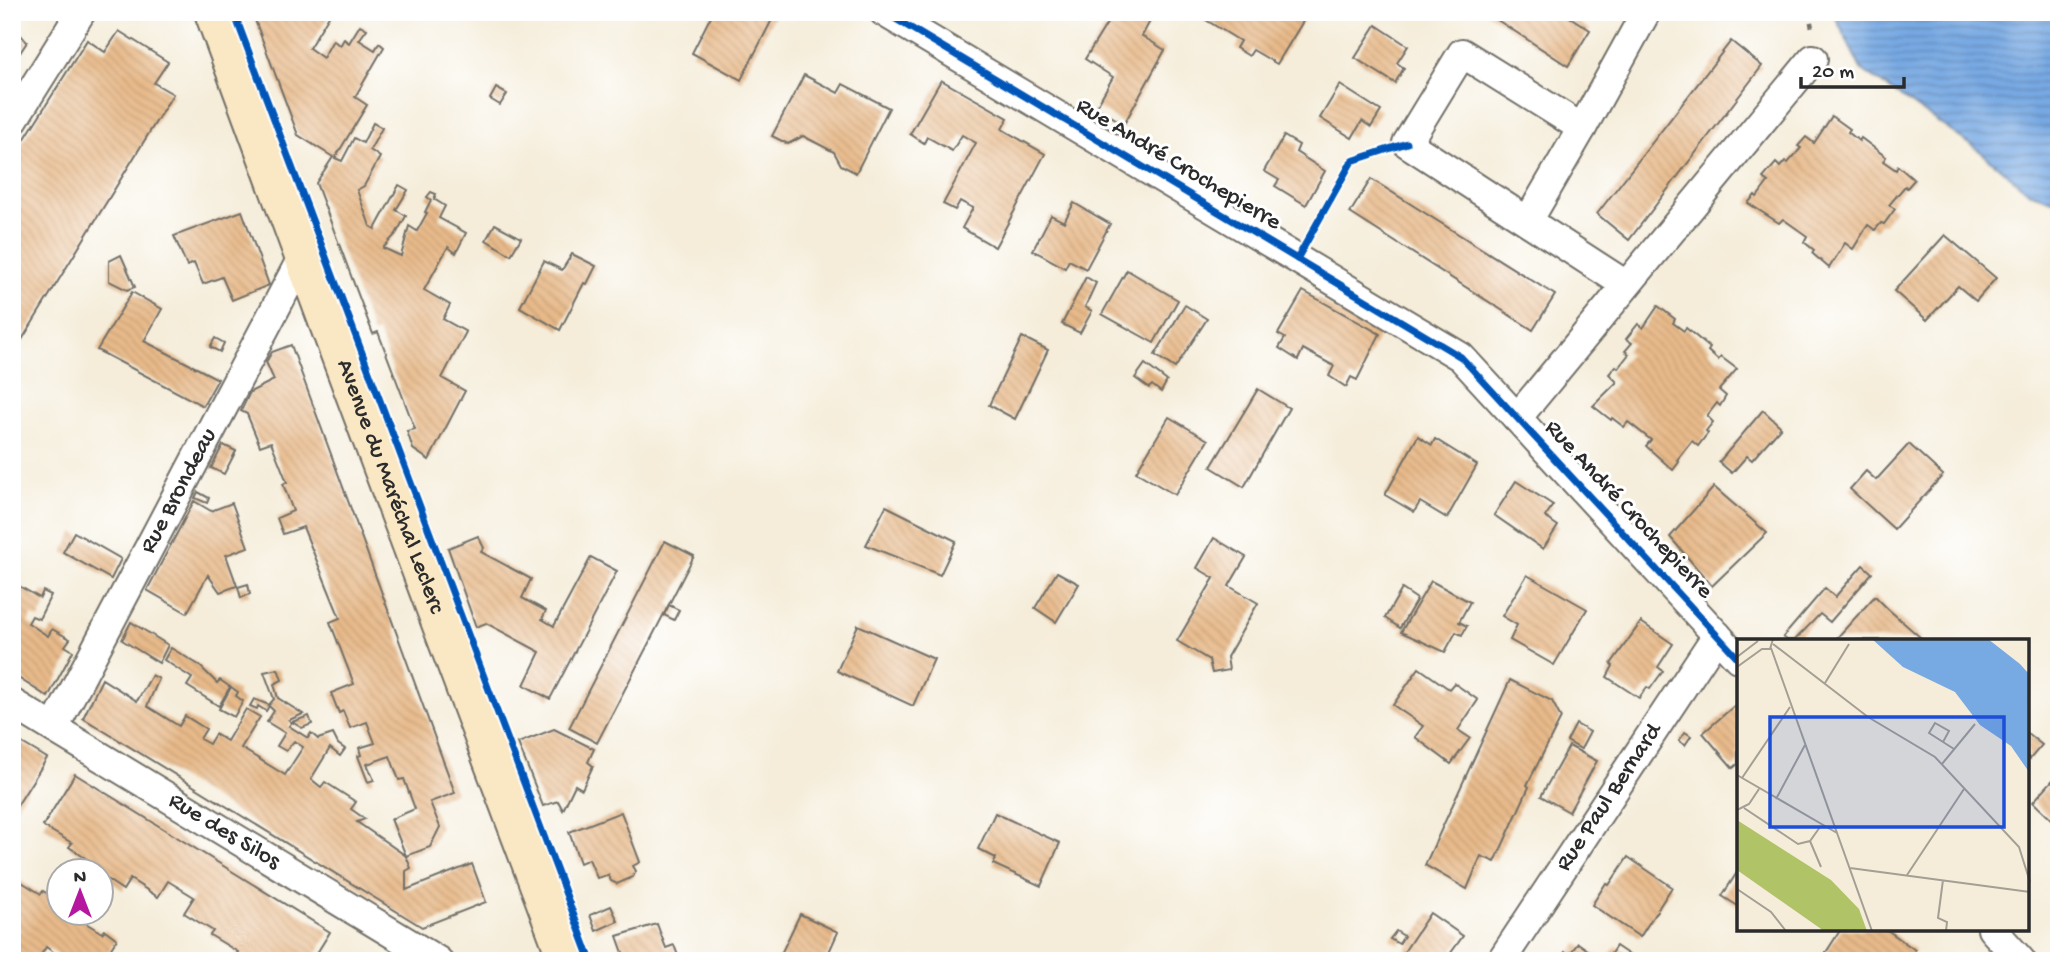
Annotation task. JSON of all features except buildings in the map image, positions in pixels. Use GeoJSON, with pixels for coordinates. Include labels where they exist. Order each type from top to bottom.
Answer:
{"type":"FeatureCollection","features":[{"type":"Feature","properties":{"kind":"main road","name":"Avenue du Maréchal Leclerc"},"geometry":{"type":"LineString","coordinates":[[214,12],[568,961]]}},
{"type":"Feature","properties":{"kind":"street","name":"Rue André Crochepierre"},"geometry":{"type":"LineString","coordinates":[[884,12],[1461,357],[1737,657]]}},
{"type":"Feature","properties":{"kind":"street"},"geometry":{"type":"LineString","coordinates":[[1528,222],[1646,12]]}},
{"type":"Feature","properties":{"kind":"street"},"geometry":{"type":"LineString","coordinates":[[12,122],[80,15]]}},
{"type":"Feature","properties":{"kind":"street"},"geometry":{"type":"LineString","coordinates":[[1582,128],[1462,53],[1407,143],[1626,285]]}},
{"type":"Feature","properties":{"kind":"street"},"geometry":{"type":"LineString","coordinates":[[1517,418],[1814,59]]}},
{"type":"Feature","properties":{"kind":"street","name":"Rue Brondeau"},"geometry":{"type":"LineString","coordinates":[[54,728],[304,254]]}},
{"type":"Feature","properties":{"kind":"street","name":"Rue Paul Bernard"},"geometry":{"type":"LineString","coordinates":[[1501,961],[1717,635]]}},
{"type":"Feature","properties":{"kind":"street","name":"Rue des Silos"},"geometry":{"type":"LineString","coordinates":[[12,703],[438,961]]}},
{"type":"Feature","properties":{"kind":"street"},"geometry":{"type":"LineString","coordinates":[[1994,931],[2021,961]]}},
{"type":"Feature","properties":{"kind":"water"},"geometry":{"type":"Polygon","coordinates":[[[1833,12],[2059,12],[2059,202],[2029,192],[1981,152],[1861,69],[1833,12]]]}},
{"type":"Feature","properties":{"kind":"cycle path"},"geometry":{"type":"LineString","coordinates":[[228,12],[236,18],[591,961]]}},
{"type":"Feature","properties":{"kind":"cycle path"},"geometry":{"type":"LineString","coordinates":[[884,12],[1461,357],[1737,657]]}},
{"type":"Feature","properties":{"kind":"cycle path"},"geometry":{"type":"LineString","coordinates":[[1297,259],[1352,161],[1407,143]]}}]}
